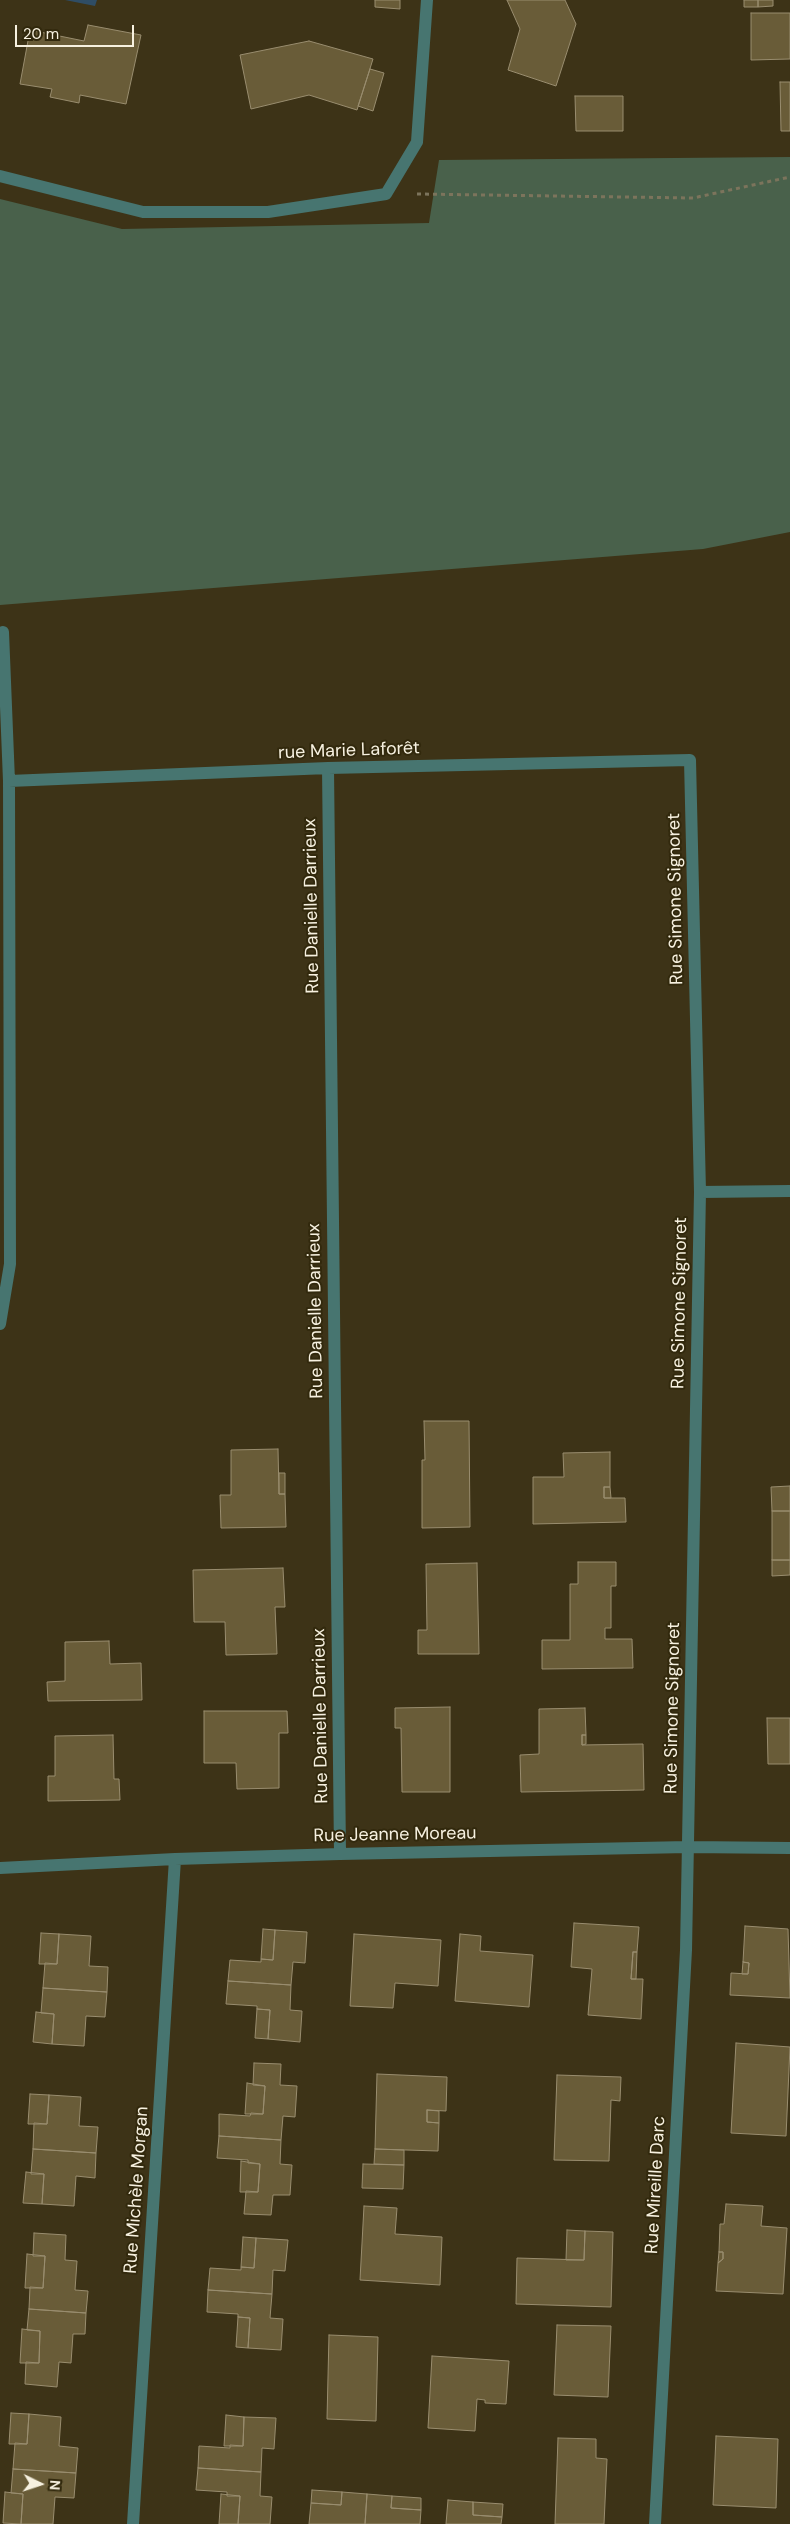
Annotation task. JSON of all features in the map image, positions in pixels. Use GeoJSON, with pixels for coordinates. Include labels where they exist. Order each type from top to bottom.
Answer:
{"type":"FeatureCollection","features":[{"type":"Feature","properties":{"kind":"street"},"geometry":{"type":"LineString","coordinates":[[0,176],[143,212],[268,212],[386,194],[417,142],[427,0]]}},
{"type":"Feature","properties":{"kind":"street"},"geometry":{"type":"LineString","coordinates":[[0,1324],[10,1264],[9,781],[3,632]]}},
{"type":"Feature","properties":{"kind":"street","name":"rue Marie Laforêt"},"geometry":{"type":"LineString","coordinates":[[9,781],[328,768],[690,760]]}},
{"type":"Feature","properties":{"kind":"street","name":"Rue Simone Signoret"},"geometry":{"type":"LineString","coordinates":[[688,1847],[700,1192],[690,760]]}},
{"type":"Feature","properties":{"kind":"street","name":"Rue Danielle Darrieux"},"geometry":{"type":"LineString","coordinates":[[328,768],[340,1854]]}},
{"type":"Feature","properties":{"kind":"street"},"geometry":{"type":"LineString","coordinates":[[700,1192],[790,1192]]}},
{"type":"Feature","properties":{"kind":"street","name":"Rue Jeanne Moreau"},"geometry":{"type":"LineString","coordinates":[[0,1868],[175,1858],[688,1847],[790,1848]]}},
{"type":"Feature","properties":{"kind":"street","name":"Rue Mireille Darc"},"geometry":{"type":"LineString","coordinates":[[654,2524],[686,1950],[688,1847]]}},
{"type":"Feature","properties":{"kind":"street","name":"Rue Michèle Morgan"},"geometry":{"type":"LineString","coordinates":[[133,2524],[175,1858]]}},
{"type":"Feature","properties":{"kind":"path"},"geometry":{"type":"LineString","coordinates":[[386,194],[693,198],[790,177]]}},
{"type":"Feature","properties":{"kind":"green space"},"geometry":{"type":"Polygon","coordinates":[[[790,157],[790,532],[703,549],[0,605],[0,199],[122,229],[429,223],[439,160],[790,157]]]}},
{"type":"Feature","properties":{"kind":"water"},"geometry":{"type":"Polygon","coordinates":[[[65,0],[97,0],[95,6],[65,0]]]}},
{"type":"Feature","properties":{"kind":"building"},"geometry":{"type":"Polygon","coordinates":[[[375,0],[400,0],[400,9],[375,7],[375,0]]]}},
{"type":"Feature","properties":{"kind":"building"},"geometry":{"type":"Polygon","coordinates":[[[507,0],[565,0],[576,24],[556,86],[508,70],[520,29],[507,0]]]}},
{"type":"Feature","properties":{"kind":"building"},"geometry":{"type":"Polygon","coordinates":[[[744,0],[758,0],[758,7],[744,7],[744,0]]]}},
{"type":"Feature","properties":{"kind":"building"},"geometry":{"type":"Polygon","coordinates":[[[758,0],[773,0],[773,6],[758,7],[758,0]]]}},
{"type":"Feature","properties":{"kind":"building"},"geometry":{"type":"Polygon","coordinates":[[[751,13],[790,13],[790,59],[751,60],[751,13]]]}},
{"type":"Feature","properties":{"kind":"building"},"geometry":{"type":"Polygon","coordinates":[[[88,25],[141,35],[126,104],[80,95],[79,103],[50,97],[52,89],[20,84],[30,30],[84,41],[88,25]]]}},
{"type":"Feature","properties":{"kind":"building"},"geometry":{"type":"Polygon","coordinates":[[[309,41],[373,59],[357,110],[309,95],[251,109],[240,55],[309,41]]]}},
{"type":"Feature","properties":{"kind":"building"},"geometry":{"type":"Polygon","coordinates":[[[370,69],[384,73],[373,111],[358,106],[370,69]]]}},
{"type":"Feature","properties":{"kind":"building"},"geometry":{"type":"Polygon","coordinates":[[[780,82],[790,82],[790,131],[781,131],[780,82]]]}},
{"type":"Feature","properties":{"kind":"building"},"geometry":{"type":"Polygon","coordinates":[[[575,96],[623,96],[623,131],[576,131],[575,96]]]}},
{"type":"Feature","properties":{"kind":"building"},"geometry":{"type":"Polygon","coordinates":[[[424,1421],[469,1421],[470,1527],[422,1528],[422,1460],[425,1460],[424,1421]]]}},
{"type":"Feature","properties":{"kind":"building"},"geometry":{"type":"Polygon","coordinates":[[[278,1449],[279,1494],[285,1494],[286,1527],[221,1528],[220,1495],[231,1495],[231,1450],[278,1449]]]}},
{"type":"Feature","properties":{"kind":"building"},"geometry":{"type":"Polygon","coordinates":[[[610,1452],[610,1487],[604,1487],[604,1498],[625,1498],[626,1522],[533,1524],[533,1477],[564,1477],[563,1453],[610,1452]]]}},
{"type":"Feature","properties":{"kind":"building"},"geometry":{"type":"Polygon","coordinates":[[[279,1473],[285,1473],[285,1494],[279,1494],[279,1473]]]}},
{"type":"Feature","properties":{"kind":"building"},"geometry":{"type":"Polygon","coordinates":[[[790,1486],[790,1511],[772,1511],[771,1487],[790,1486]]]}},
{"type":"Feature","properties":{"kind":"building"},"geometry":{"type":"Polygon","coordinates":[[[604,1487],[610,1487],[611,1498],[604,1498],[604,1487]]]}},
{"type":"Feature","properties":{"kind":"building"},"geometry":{"type":"Polygon","coordinates":[[[772,1511],[790,1511],[790,1560],[772,1560],[772,1511]]]}},
{"type":"Feature","properties":{"kind":"building"},"geometry":{"type":"Polygon","coordinates":[[[772,1560],[790,1560],[790,1575],[772,1576],[772,1560]]]}},
{"type":"Feature","properties":{"kind":"building"},"geometry":{"type":"Polygon","coordinates":[[[578,1562],[616,1562],[616,1586],[611,1586],[611,1628],[605,1628],[605,1639],[632,1639],[633,1668],[542,1669],[542,1640],[570,1640],[570,1584],[578,1584],[578,1562]]]}},
{"type":"Feature","properties":{"kind":"building"},"geometry":{"type":"Polygon","coordinates":[[[477,1563],[479,1654],[418,1654],[418,1630],[427,1630],[426,1564],[477,1563]]]}},
{"type":"Feature","properties":{"kind":"building"},"geometry":{"type":"Polygon","coordinates":[[[283,1568],[285,1607],[275,1607],[277,1654],[226,1655],[225,1622],[194,1622],[193,1570],[283,1568]]]}},
{"type":"Feature","properties":{"kind":"building"},"geometry":{"type":"Polygon","coordinates":[[[109,1641],[110,1664],[141,1663],[142,1700],[48,1701],[47,1682],[65,1681],[65,1642],[109,1641]]]}},
{"type":"Feature","properties":{"kind":"building"},"geometry":{"type":"Polygon","coordinates":[[[450,1707],[450,1792],[402,1792],[401,1728],[395,1728],[395,1708],[450,1707]]]}},
{"type":"Feature","properties":{"kind":"building"},"geometry":{"type":"Polygon","coordinates":[[[585,1708],[586,1735],[582,1735],[582,1745],[643,1744],[644,1790],[521,1792],[520,1755],[539,1754],[539,1709],[585,1708]]]}},
{"type":"Feature","properties":{"kind":"building"},"geometry":{"type":"Polygon","coordinates":[[[204,1711],[287,1711],[288,1733],[279,1733],[279,1788],[237,1789],[236,1763],[204,1763],[204,1711]]]}},
{"type":"Feature","properties":{"kind":"building"},"geometry":{"type":"Polygon","coordinates":[[[767,1718],[790,1718],[790,1764],[768,1764],[767,1718]]]}},
{"type":"Feature","properties":{"kind":"building"},"geometry":{"type":"Polygon","coordinates":[[[113,1735],[114,1779],[119,1779],[120,1800],[48,1801],[48,1776],[55,1776],[55,1736],[113,1735]]]}},
{"type":"Feature","properties":{"kind":"building"},"geometry":{"type":"Polygon","coordinates":[[[582,1735],[586,1735],[586,1744],[582,1745],[582,1735]]]}},
{"type":"Feature","properties":{"kind":"building"},"geometry":{"type":"Polygon","coordinates":[[[574,1923],[639,1927],[637,1952],[633,1952],[631,1979],[643,1979],[641,2019],[588,2015],[592,1969],[571,1967],[574,1923]]]}},
{"type":"Feature","properties":{"kind":"building"},"geometry":{"type":"Polygon","coordinates":[[[745,1926],[788,1929],[790,1998],[730,1995],[731,1973],[748,1974],[749,1963],[743,1962],[745,1926]]]}},
{"type":"Feature","properties":{"kind":"building"},"geometry":{"type":"Polygon","coordinates":[[[263,1929],[275,1930],[273,1960],[261,1959],[263,1929]]]}},
{"type":"Feature","properties":{"kind":"building"},"geometry":{"type":"Polygon","coordinates":[[[275,1930],[307,1932],[305,1963],[293,1962],[291,1985],[228,1981],[230,1960],[261,1962],[261,1959],[273,1960],[275,1930]]]}},
{"type":"Feature","properties":{"kind":"building"},"geometry":{"type":"Polygon","coordinates":[[[41,1933],[59,1934],[57,1964],[39,1964],[41,1933]]]}},
{"type":"Feature","properties":{"kind":"building"},"geometry":{"type":"Polygon","coordinates":[[[59,1934],[91,1936],[89,1966],[108,1967],[107,1992],[43,1988],[45,1963],[57,1964],[59,1934]]]}},
{"type":"Feature","properties":{"kind":"building"},"geometry":{"type":"Polygon","coordinates":[[[354,1934],[441,1940],[438,1986],[395,1983],[393,2008],[350,2006],[354,1934]]]}},
{"type":"Feature","properties":{"kind":"building"},"geometry":{"type":"Polygon","coordinates":[[[460,1934],[481,1936],[480,1951],[533,1955],[529,2007],[455,2001],[460,1934]]]}},
{"type":"Feature","properties":{"kind":"building"},"geometry":{"type":"Polygon","coordinates":[[[633,1952],[637,1952],[636,1979],[631,1979],[633,1952]]]}},
{"type":"Feature","properties":{"kind":"building"},"geometry":{"type":"Polygon","coordinates":[[[743,1962],[749,1963],[748,1974],[742,1974],[743,1962]]]}},
{"type":"Feature","properties":{"kind":"building"},"geometry":{"type":"Polygon","coordinates":[[[228,1981],[291,1985],[290,2010],[302,2011],[300,2042],[268,2039],[270,2010],[257,2009],[257,2006],[226,2004],[228,1981]]]}},
{"type":"Feature","properties":{"kind":"building"},"geometry":{"type":"Polygon","coordinates":[[[43,1988],[107,1992],[105,2017],[86,2016],[84,2046],[52,2044],[54,2014],[41,2013],[43,1988]]]}},
{"type":"Feature","properties":{"kind":"building"},"geometry":{"type":"Polygon","coordinates":[[[257,2009],[270,2010],[268,2039],[255,2038],[257,2009]]]}},
{"type":"Feature","properties":{"kind":"building"},"geometry":{"type":"Polygon","coordinates":[[[36,2012],[54,2014],[52,2044],[33,2042],[36,2012]]]}},
{"type":"Feature","properties":{"kind":"building"},"geometry":{"type":"Polygon","coordinates":[[[736,2043],[790,2047],[786,2136],[731,2133],[736,2043]]]}},
{"type":"Feature","properties":{"kind":"building"},"geometry":{"type":"Polygon","coordinates":[[[254,2063],[281,2064],[280,2085],[297,2086],[295,2117],[283,2116],[281,2140],[219,2136],[219,2114],[250,2116],[251,2113],[263,2114],[265,2086],[253,2085],[254,2063]]]}},
{"type":"Feature","properties":{"kind":"building"},"geometry":{"type":"Polygon","coordinates":[[[377,2074],[447,2077],[446,2111],[427,2110],[427,2122],[439,2123],[438,2151],[375,2149],[377,2074]]]}},
{"type":"Feature","properties":{"kind":"building"},"geometry":{"type":"Polygon","coordinates":[[[557,2075],[621,2077],[620,2101],[611,2100],[609,2161],[554,2160],[557,2075]]]}},
{"type":"Feature","properties":{"kind":"building"},"geometry":{"type":"Polygon","coordinates":[[[247,2083],[265,2086],[263,2114],[245,2114],[247,2083]]]}},
{"type":"Feature","properties":{"kind":"building"},"geometry":{"type":"Polygon","coordinates":[[[30,2094],[49,2095],[47,2124],[28,2124],[30,2094]]]}},
{"type":"Feature","properties":{"kind":"building"},"geometry":{"type":"Polygon","coordinates":[[[49,2095],[81,2097],[79,2126],[98,2127],[96,2153],[33,2149],[34,2123],[47,2124],[49,2095]]]}},
{"type":"Feature","properties":{"kind":"building"},"geometry":{"type":"Polygon","coordinates":[[[427,2110],[439,2111],[439,2123],[427,2122],[427,2110]]]}},
{"type":"Feature","properties":{"kind":"building"},"geometry":{"type":"Polygon","coordinates":[[[219,2136],[281,2140],[280,2164],[292,2165],[290,2195],[273,2195],[271,2215],[244,2214],[246,2191],[258,2192],[260,2164],[248,2163],[248,2160],[217,2158],[219,2136]]]}},
{"type":"Feature","properties":{"kind":"building"},"geometry":{"type":"Polygon","coordinates":[[[33,2149],[96,2153],[95,2178],[76,2176],[74,2206],[42,2204],[44,2174],[31,2174],[33,2149]]]}},
{"type":"Feature","properties":{"kind":"building"},"geometry":{"type":"Polygon","coordinates":[[[375,2149],[404,2150],[404,2165],[374,2164],[375,2149]]]}},
{"type":"Feature","properties":{"kind":"building"},"geometry":{"type":"Polygon","coordinates":[[[241,2161],[260,2164],[258,2192],[240,2192],[241,2161]]]}},
{"type":"Feature","properties":{"kind":"building"},"geometry":{"type":"Polygon","coordinates":[[[363,2164],[404,2165],[403,2189],[362,2188],[363,2164]]]}},
{"type":"Feature","properties":{"kind":"building"},"geometry":{"type":"Polygon","coordinates":[[[26,2172],[44,2174],[42,2204],[23,2203],[26,2172]]]}},
{"type":"Feature","properties":{"kind":"building"},"geometry":{"type":"Polygon","coordinates":[[[726,2204],[763,2206],[761,2226],[787,2228],[783,2294],[716,2291],[718,2263],[723,2259],[723,2252],[719,2252],[720,2224],[724,2224],[726,2204]]]}},
{"type":"Feature","properties":{"kind":"building"},"geometry":{"type":"Polygon","coordinates":[[[364,2206],[397,2208],[395,2234],[442,2237],[440,2285],[360,2280],[364,2206]]]}},
{"type":"Feature","properties":{"kind":"building"},"geometry":{"type":"Polygon","coordinates":[[[567,2230],[585,2231],[584,2260],[566,2260],[567,2230]]]}},
{"type":"Feature","properties":{"kind":"building"},"geometry":{"type":"Polygon","coordinates":[[[585,2231],[613,2232],[611,2307],[516,2304],[517,2258],[584,2260],[585,2231]]]}},
{"type":"Feature","properties":{"kind":"building"},"geometry":{"type":"Polygon","coordinates":[[[34,2233],[66,2235],[65,2260],[77,2261],[75,2290],[88,2291],[86,2313],[29,2309],[30,2287],[43,2288],[45,2256],[33,2256],[34,2233]]]}},
{"type":"Feature","properties":{"kind":"building"},"geometry":{"type":"Polygon","coordinates":[[[243,2237],[256,2238],[254,2268],[241,2267],[243,2237]]]}},
{"type":"Feature","properties":{"kind":"building"},"geometry":{"type":"Polygon","coordinates":[[[256,2238],[288,2240],[285,2271],[273,2270],[272,2294],[208,2290],[210,2268],[241,2270],[241,2267],[254,2268],[256,2238]]]}},
{"type":"Feature","properties":{"kind":"building"},"geometry":{"type":"Polygon","coordinates":[[[719,2252],[723,2252],[723,2259],[718,2263],[719,2252]]]}},
{"type":"Feature","properties":{"kind":"building"},"geometry":{"type":"Polygon","coordinates":[[[27,2254],[45,2256],[43,2288],[25,2288],[27,2254]]]}},
{"type":"Feature","properties":{"kind":"building"},"geometry":{"type":"Polygon","coordinates":[[[208,2290],[272,2294],[270,2318],[283,2319],[281,2350],[248,2348],[250,2318],[238,2317],[238,2314],[207,2312],[208,2290]]]}},
{"type":"Feature","properties":{"kind":"building"},"geometry":{"type":"Polygon","coordinates":[[[29,2309],[86,2313],[85,2334],[73,2334],[71,2363],[59,2362],[57,2387],[25,2384],[26,2362],[39,2363],[40,2331],[27,2330],[29,2309]]]}},
{"type":"Feature","properties":{"kind":"building"},"geometry":{"type":"Polygon","coordinates":[[[238,2317],[250,2318],[248,2348],[236,2347],[238,2317]]]}},
{"type":"Feature","properties":{"kind":"building"},"geometry":{"type":"Polygon","coordinates":[[[557,2325],[611,2326],[608,2397],[554,2395],[557,2325]]]}},
{"type":"Feature","properties":{"kind":"building"},"geometry":{"type":"Polygon","coordinates":[[[22,2329],[40,2331],[39,2363],[20,2363],[22,2329]]]}},
{"type":"Feature","properties":{"kind":"building"},"geometry":{"type":"Polygon","coordinates":[[[329,2335],[378,2337],[376,2421],[327,2419],[329,2335]]]}},
{"type":"Feature","properties":{"kind":"building"},"geometry":{"type":"Polygon","coordinates":[[[432,2356],[509,2361],[506,2404],[485,2403],[485,2400],[477,2399],[475,2431],[428,2428],[432,2356]]]}},
{"type":"Feature","properties":{"kind":"building"},"geometry":{"type":"Polygon","coordinates":[[[11,2413],[29,2414],[27,2444],[9,2444],[11,2413]]]}},
{"type":"Feature","properties":{"kind":"building"},"geometry":{"type":"Polygon","coordinates":[[[29,2414],[61,2417],[59,2446],[78,2448],[76,2473],[13,2469],[15,2443],[27,2444],[29,2414]]]}},
{"type":"Feature","properties":{"kind":"building"},"geometry":{"type":"Polygon","coordinates":[[[226,2415],[244,2417],[243,2446],[224,2446],[226,2415]]]}},
{"type":"Feature","properties":{"kind":"building"},"geometry":{"type":"Polygon","coordinates":[[[244,2417],[276,2418],[274,2449],[262,2448],[261,2472],[198,2468],[199,2446],[230,2448],[230,2445],[243,2446],[244,2417]]]}},
{"type":"Feature","properties":{"kind":"building"},"geometry":{"type":"Polygon","coordinates":[[[716,2436],[778,2439],[776,2508],[713,2505],[716,2436]]]}},
{"type":"Feature","properties":{"kind":"building"},"geometry":{"type":"Polygon","coordinates":[[[558,2438],[596,2439],[596,2458],[607,2459],[604,2524],[555,2524],[558,2438]]]}},
{"type":"Feature","properties":{"kind":"building"},"geometry":{"type":"Polygon","coordinates":[[[198,2468],[261,2472],[260,2496],[272,2497],[270,2524],[238,2524],[240,2496],[227,2496],[227,2492],[196,2490],[198,2468]]]}},
{"type":"Feature","properties":{"kind":"building"},"geometry":{"type":"Polygon","coordinates":[[[13,2469],[76,2473],[74,2498],[55,2497],[53,2524],[21,2524],[23,2494],[11,2493],[13,2469]]]}},
{"type":"Feature","properties":{"kind":"building"},"geometry":{"type":"Polygon","coordinates":[[[312,2490],[342,2492],[341,2505],[311,2503],[312,2490]]]}},
{"type":"Feature","properties":{"kind":"building"},"geometry":{"type":"Polygon","coordinates":[[[5,2492],[23,2494],[21,2524],[3,2523],[5,2492]]]}},
{"type":"Feature","properties":{"kind":"building"},"geometry":{"type":"Polygon","coordinates":[[[342,2492],[367,2494],[365,2524],[309,2524],[311,2503],[341,2505],[342,2492]]]}},
{"type":"Feature","properties":{"kind":"building"},"geometry":{"type":"Polygon","coordinates":[[[221,2494],[240,2496],[238,2524],[219,2524],[221,2494]]]}},
{"type":"Feature","properties":{"kind":"building"},"geometry":{"type":"Polygon","coordinates":[[[367,2494],[392,2496],[391,2508],[421,2510],[420,2524],[365,2524],[367,2494]]]}},
{"type":"Feature","properties":{"kind":"building"},"geometry":{"type":"Polygon","coordinates":[[[392,2496],[421,2498],[421,2510],[391,2508],[392,2496]]]}},
{"type":"Feature","properties":{"kind":"building"},"geometry":{"type":"Polygon","coordinates":[[[448,2500],[473,2502],[473,2515],[502,2517],[501,2524],[446,2524],[448,2500]]]}},
{"type":"Feature","properties":{"kind":"building"},"geometry":{"type":"Polygon","coordinates":[[[473,2502],[503,2504],[502,2517],[473,2515],[473,2502]]]}}]}
